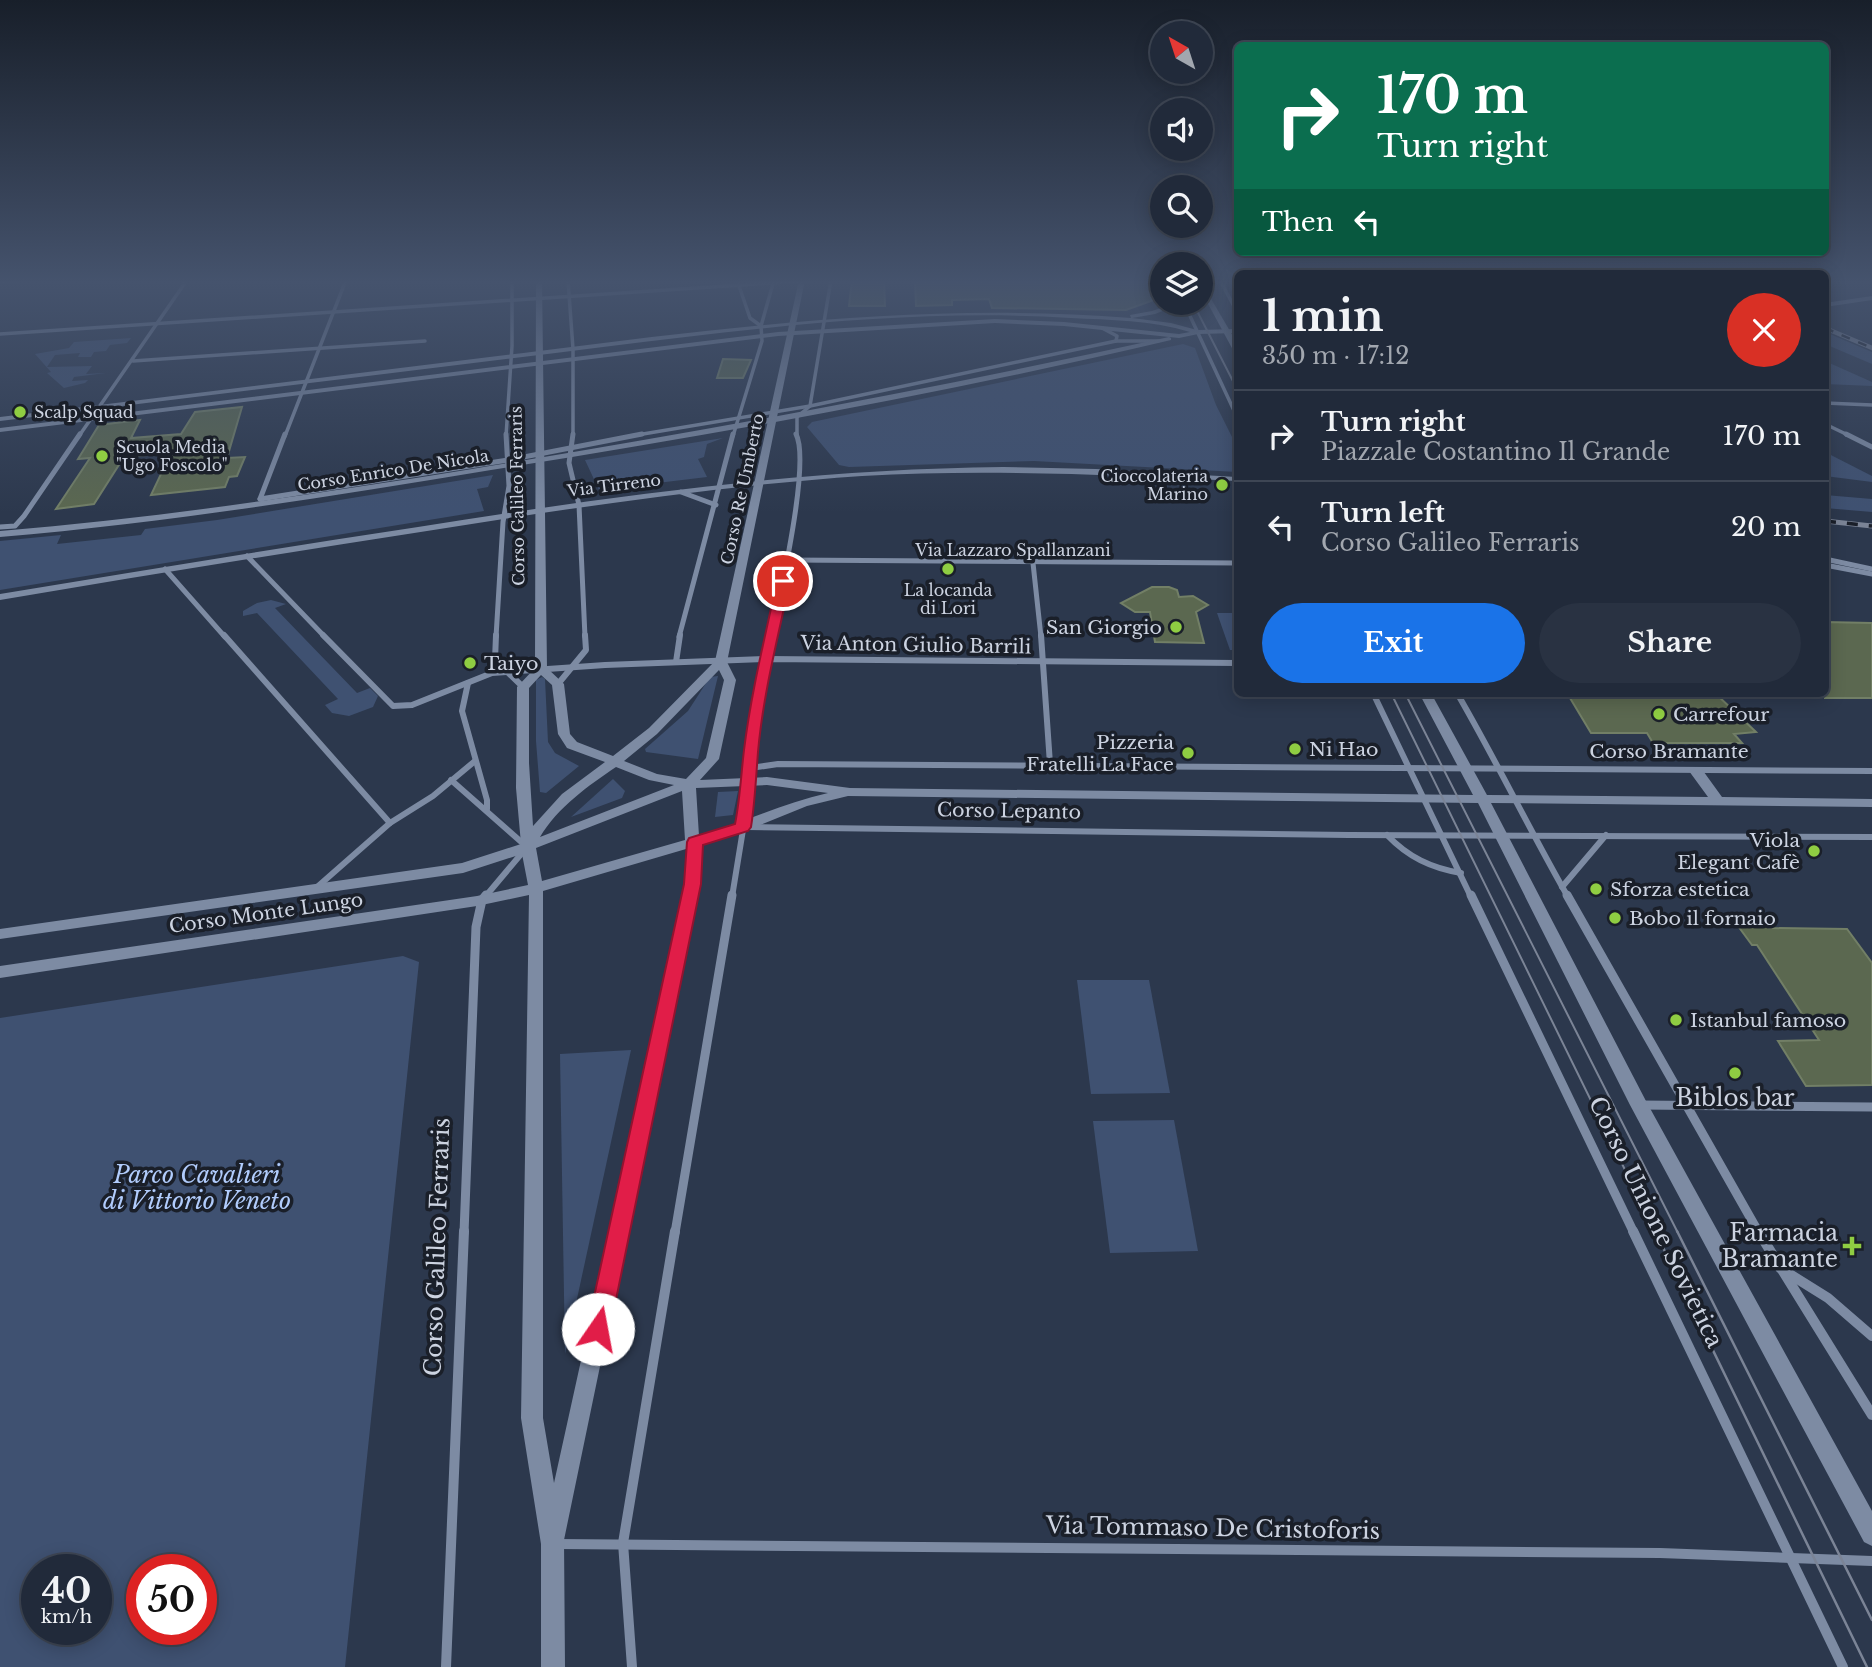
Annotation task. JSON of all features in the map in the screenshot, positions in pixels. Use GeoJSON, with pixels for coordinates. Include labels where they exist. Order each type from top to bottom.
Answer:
{"type":"FeatureCollection","features":[{"type":"Feature","properties":{"kind":"main road","name":"Corso Galileo Ferraris"},"geometry":{"type":"LineString","coordinates":[[539,358],[541,669]]}},
{"type":"Feature","properties":{"kind":"main road","name":"Corso Re Umberto"},"geometry":{"type":"LineString","coordinates":[[721,662],[786,358]]}},
{"type":"Feature","properties":{"kind":"main road"},"geometry":{"type":"LineString","coordinates":[[527,847],[536,828],[555,807],[652,732],[698,680],[721,662],[730,680],[716,745],[712,759],[689,784],[689,806],[695,842],[693,884],[553,1544]]}},
{"type":"Feature","properties":{"kind":"main road"},"geometry":{"type":"LineString","coordinates":[[553,1667],[553,1544],[532,1418],[536,888],[527,847],[521,789],[523,687],[541,669],[558,684],[567,740],[576,748],[654,777],[689,784]]}},
{"type":"Feature","properties":{"kind":"main road","name":"Corso Unione Sovietica"},"geometry":{"type":"LineString","coordinates":[[1427,697],[1467,769],[1639,1105],[1872,1534]]}},
{"type":"Feature","properties":{"kind":"main road"},"geometry":{"type":"LineString","coordinates":[[1696,771],[1718,801]]}},
{"type":"Feature","properties":{"kind":"main road","name":"Corso Lepanto"},"geometry":{"type":"LineString","coordinates":[[689,784],[751,774],[850,792],[1482,799]]}},
{"type":"Feature","properties":{"kind":"main road","name":"Corso Monte Lungo"},"geometry":{"type":"LineString","coordinates":[[0,934],[463,868],[527,847],[689,784]]}},
{"type":"Feature","properties":{"kind":"main road","name":"Corso Lepanto"},"geometry":{"type":"LineString","coordinates":[[743,827],[803,803],[850,792]]}},
{"type":"Feature","properties":{"kind":"main road"},"geometry":{"type":"LineString","coordinates":[[1482,799],[1872,803]]}},
{"type":"Feature","properties":{"kind":"main road","name":"Corso Monte Lungo"},"geometry":{"type":"LineString","coordinates":[[0,972],[482,900],[536,888],[743,827]]}},
{"type":"Feature","properties":{"kind":"street"},"geometry":{"type":"LineString","coordinates":[[0,527],[15,526],[135,358]]}},
{"type":"Feature","properties":{"kind":"street"},"geometry":{"type":"LineString","coordinates":[[133,361],[179,358]]}},
{"type":"Feature","properties":{"kind":"street"},"geometry":{"type":"LineString","coordinates":[[302,393],[316,358]]}},
{"type":"Feature","properties":{"kind":"street"},"geometry":{"type":"LineString","coordinates":[[0,419],[496,358]]}},
{"type":"Feature","properties":{"kind":"street","name":"Corso Galileo Ferraris"},"geometry":{"type":"LineString","coordinates":[[511,358],[505,450],[508,463],[508,505],[495,660],[523,687]]}},
{"type":"Feature","properties":{"kind":"street"},"geometry":{"type":"LineString","coordinates":[[0,430],[590,358]]}},
{"type":"Feature","properties":{"kind":"street","name":"Corso Re Umberto"},"geometry":{"type":"LineString","coordinates":[[676,662],[677,646],[756,358]]}},
{"type":"Feature","properties":{"kind":"street"},"geometry":{"type":"LineString","coordinates":[[632,1667],[623,1544],[743,827],[767,659],[788,560],[800,478],[801,444],[795,432],[797,417],[810,406],[818,358]]}},
{"type":"Feature","properties":{"kind":"street","name":"Corso Enrico De Nicola"},"geometry":{"type":"LineString","coordinates":[[539,457],[570,456],[736,428],[810,406],[1037,358]]}},
{"type":"Feature","properties":{"kind":"street","name":"Corso Enrico De Nicola"},"geometry":{"type":"LineString","coordinates":[[0,534],[197,515],[508,463],[573,446],[738,419],[797,417],[1078,358]]}},
{"type":"Feature","properties":{"kind":"street"},"geometry":{"type":"LineString","coordinates":[[1210,358],[1234,410]]}},
{"type":"Feature","properties":{"kind":"street"},"geometry":{"type":"LineString","coordinates":[[558,684],[586,650],[579,505],[569,463],[573,446],[573,360]]}},
{"type":"Feature","properties":{"kind":"street","name":"Corso Enrico De Nicola"},"geometry":{"type":"LineString","coordinates":[[302,393],[260,499],[508,463]]}},
{"type":"Feature","properties":{"kind":"street"},"geometry":{"type":"LineString","coordinates":[[1829,403],[1872,405]]}},
{"type":"Feature","properties":{"kind":"street"},"geometry":{"type":"LineString","coordinates":[[1829,426],[1872,447]]}},
{"type":"Feature","properties":{"kind":"street","name":"Via Tirreno"},"geometry":{"type":"LineString","coordinates":[[0,597],[505,516],[800,478],[1021,469],[1106,471],[1234,480]]}},
{"type":"Feature","properties":{"kind":"street","name":"Corso Re Umberto"},"geometry":{"type":"LineString","coordinates":[[681,492],[716,505]]}},
{"type":"Feature","properties":{"kind":"street","name":"Via Anton Giulio Barrili"},"geometry":{"type":"LineString","coordinates":[[247,556],[384,698],[393,705],[405,707],[492,673],[572,667],[767,659],[1234,663]]}},
{"type":"Feature","properties":{"kind":"street","name":"Via Lazzaro Spallanzani"},"geometry":{"type":"LineString","coordinates":[[788,560],[1234,563]]}},
{"type":"Feature","properties":{"kind":"street"},"geometry":{"type":"LineString","coordinates":[[1829,560],[1872,572]]}},
{"type":"Feature","properties":{"kind":"street"},"geometry":{"type":"LineString","coordinates":[[1033,563],[1044,662],[1050,764]]}},
{"type":"Feature","properties":{"kind":"street"},"geometry":{"type":"LineString","coordinates":[[1829,566],[1872,572]]}},
{"type":"Feature","properties":{"kind":"street"},"geometry":{"type":"LineString","coordinates":[[165,569],[390,822]]}},
{"type":"Feature","properties":{"kind":"street"},"geometry":{"type":"LineString","coordinates":[[468,682],[462,711],[487,800],[487,809]]}},
{"type":"Feature","properties":{"kind":"street","name":"Corso Unione Sovietica"},"geometry":{"type":"LineString","coordinates":[[1375,697],[1843,1667]]}},
{"type":"Feature","properties":{"kind":"street"},"geometry":{"type":"LineString","coordinates":[[1459,697],[1501,769],[1532,834],[1779,1267],[1872,1415]]}},
{"type":"Feature","properties":{"kind":"street"},"geometry":{"type":"LineString","coordinates":[[313,890],[390,822],[433,796],[475,761]]}},
{"type":"Feature","properties":{"kind":"street"},"geometry":{"type":"LineString","coordinates":[[751,774],[778,764],[1467,769]]}},
{"type":"Feature","properties":{"kind":"street","name":"Corso Bramante"},"geometry":{"type":"LineString","coordinates":[[1467,769],[1872,771]]}},
{"type":"Feature","properties":{"kind":"street"},"geometry":{"type":"LineString","coordinates":[[452,780],[527,847]]}},
{"type":"Feature","properties":{"kind":"street","name":"Corso Lepanto"},"geometry":{"type":"LineString","coordinates":[[743,827],[1501,835]]}},
{"type":"Feature","properties":{"kind":"street"},"geometry":{"type":"LineString","coordinates":[[1387,835],[1407,855],[1424,865],[1461,873]]}},
{"type":"Feature","properties":{"kind":"street"},"geometry":{"type":"LineString","coordinates":[[1501,835],[1872,837]]}},
{"type":"Feature","properties":{"kind":"street"},"geometry":{"type":"LineString","coordinates":[[1562,887],[1606,835]]}},
{"type":"Feature","properties":{"kind":"street","name":"Corso Galileo Ferraris"},"geometry":{"type":"LineString","coordinates":[[446,1667],[476,927],[482,900],[527,847]]}},
{"type":"Feature","properties":{"kind":"street"},"geometry":{"type":"LineString","coordinates":[[1639,1105],[1872,1107]]}},
{"type":"Feature","properties":{"kind":"street"},"geometry":{"type":"LineString","coordinates":[[1779,1267],[1828,1298],[1872,1336]]}},
{"type":"Feature","properties":{"kind":"street","name":"Via Tommaso De Cristoforis"},"geometry":{"type":"LineString","coordinates":[[553,1544],[1790,1556],[1872,1561]]}},
{"type":"Feature","properties":{"kind":"green space"},"geometry":{"type":"Polygon","coordinates":[[[38,358],[53,358],[47,367],[92,366],[86,374],[106,373],[74,377],[72,381],[88,380],[64,388],[47,373],[51,372],[38,358]]]}},
{"type":"Feature","properties":{"kind":"green space"},"geometry":{"type":"Polygon","coordinates":[[[1117,358],[1199,358],[1216,405],[1234,441],[1234,472],[1034,461],[849,467],[839,465],[807,427],[812,422],[1117,358]]]}},
{"type":"Feature","properties":{"kind":"green space"},"geometry":{"type":"Polygon","coordinates":[[[1857,358],[1872,358],[1872,364],[1857,358]]]}},
{"type":"Feature","properties":{"kind":"green space"},"geometry":{"type":"Polygon","coordinates":[[[1829,363],[1872,382],[1872,386],[1829,384],[1829,363]]]}},
{"type":"Feature","properties":{"kind":"green space"},"geometry":{"type":"Polygon","coordinates":[[[723,438],[707,444],[704,457],[698,459],[707,477],[599,490],[585,460],[723,438]]]}},
{"type":"Feature","properties":{"kind":"green space"},"geometry":{"type":"Polygon","coordinates":[[[1829,454],[1872,476],[1872,482],[1829,477],[1829,454]]]}},
{"type":"Feature","properties":{"kind":"green space"},"geometry":{"type":"Polygon","coordinates":[[[493,475],[488,487],[477,489],[484,511],[0,590],[0,541],[61,535],[57,544],[141,535],[145,529],[217,520],[493,475]]]}},
{"type":"Feature","properties":{"kind":"green space"},"geometry":{"type":"Polygon","coordinates":[[[1829,495],[1872,499],[1872,512],[1829,508],[1829,495]]]}},
{"type":"Feature","properties":{"kind":"green space"},"geometry":{"type":"Polygon","coordinates":[[[271,600],[286,604],[275,608],[357,693],[370,688],[378,696],[373,707],[349,716],[332,713],[325,705],[338,699],[257,613],[243,616],[243,611],[257,603],[271,600]]]}},
{"type":"Feature","properties":{"kind":"green space"},"geometry":{"type":"Polygon","coordinates":[[[1217,613],[1234,613],[1234,650],[1230,650],[1217,613]]]}},
{"type":"Feature","properties":{"kind":"green space"},"geometry":{"type":"Polygon","coordinates":[[[718,676],[698,759],[646,752],[645,749],[688,711],[710,677],[718,676]]]}},
{"type":"Feature","properties":{"kind":"green space"},"geometry":{"type":"Polygon","coordinates":[[[542,677],[545,679],[548,742],[555,753],[579,766],[546,793],[540,792],[536,741],[536,680],[542,677]]]}},
{"type":"Feature","properties":{"kind":"green space"},"geometry":{"type":"Polygon","coordinates":[[[613,779],[625,791],[622,798],[571,817],[613,779]]]}},
{"type":"Feature","properties":{"kind":"green space"},"geometry":{"type":"Polygon","coordinates":[[[738,791],[733,815],[715,817],[718,792],[738,791]]]}},
{"type":"Feature","properties":{"kind":"green space","name":"Parco Cavalieri di Vittorio Veneto"},"geometry":{"type":"Polygon","coordinates":[[[403,956],[419,962],[345,1667],[0,1667],[0,1018],[403,956]]]}},
{"type":"Feature","properties":{"kind":"green space"},"geometry":{"type":"Polygon","coordinates":[[[1077,980],[1149,980],[1170,1093],[1091,1094],[1077,980]]]}},
{"type":"Feature","properties":{"kind":"green space"},"geometry":{"type":"Polygon","coordinates":[[[631,1050],[565,1354],[560,1054],[631,1050]]]}},
{"type":"Feature","properties":{"kind":"green space"},"geometry":{"type":"Polygon","coordinates":[[[1174,1120],[1198,1251],[1110,1253],[1093,1121],[1174,1120]]]}},
{"type":"Feature","properties":{"kind":"building"},"geometry":{"type":"Polygon","coordinates":[[[723,359],[751,360],[743,378],[717,378],[723,359]]]}},
{"type":"Feature","properties":{"kind":"building"},"geometry":{"type":"Polygon","coordinates":[[[242,407],[227,458],[245,457],[237,476],[229,477],[225,487],[151,495],[171,453],[124,457],[94,504],[56,509],[90,458],[78,459],[99,425],[140,420],[131,438],[181,434],[195,412],[242,407]]]}},
{"type":"Feature","properties":{"kind":"building","name":"San Giorgio"},"geometry":{"type":"Polygon","coordinates":[[[1152,587],[1169,587],[1177,590],[1179,597],[1193,596],[1208,605],[1196,612],[1204,643],[1155,642],[1150,612],[1135,612],[1121,603],[1152,587]]]}},
{"type":"Feature","properties":{"kind":"building"},"geometry":{"type":"Polygon","coordinates":[[[1829,622],[1872,623],[1872,698],[1825,698],[1829,697],[1829,622]]]}},
{"type":"Feature","properties":{"kind":"building","name":"Carrefour"},"geometry":{"type":"Polygon","coordinates":[[[1569,697],[1719,697],[1756,732],[1734,734],[1742,743],[1653,743],[1647,733],[1591,733],[1569,697]]]}},
{"type":"Feature","properties":{"kind":"building"},"geometry":{"type":"Polygon","coordinates":[[[1766,925],[1769,928],[1847,929],[1872,963],[1872,1085],[1806,1086],[1778,1041],[1819,1040],[1757,945],[1752,945],[1738,926],[1766,925]]]}},
{"type":"Feature","properties":{"kind":"tram line"},"geometry":{"type":"LineString","coordinates":[[1221,358],[1234,383]]}},
{"type":"Feature","properties":{"kind":"tram line"},"geometry":{"type":"LineString","coordinates":[[1393,697],[1656,1233]]}},
{"type":"Feature","properties":{"kind":"tram line"},"geometry":{"type":"LineString","coordinates":[[1407,697],[1678,1233]]}},
{"type":"Feature","properties":{"kind":"tram line"},"geometry":{"type":"LineString","coordinates":[[1655,1231],[1867,1667]]}},
{"type":"Feature","properties":{"kind":"tram line"},"geometry":{"type":"LineString","coordinates":[[1677,1231],[1872,1620]]}},
{"type":"Feature","properties":{"kind":"railway"},"geometry":{"type":"LineString","coordinates":[[1829,521],[1872,526]]}},
{"type":"Feature","properties":{"kind":"place","name":"Scalp Squad"},"geometry":{"type":"Point","coordinates":[20,412]}},
{"type":"Feature","properties":{"kind":"place","name":"Scuola Media \"Ugo Foscolo\""},"geometry":{"type":"Point","coordinates":[102,456]}},
{"type":"Feature","properties":{"kind":"place","name":"Cioccolateria Marino"},"geometry":{"type":"Point","coordinates":[1222,485]}},
{"type":"Feature","properties":{"kind":"place","name":"La locanda di Lori"},"geometry":{"type":"Point","coordinates":[948,569]}},
{"type":"Feature","properties":{"kind":"place","name":"San Giorgio"},"geometry":{"type":"Point","coordinates":[1176,627]}},
{"type":"Feature","properties":{"kind":"place","name":"Taiyo"},"geometry":{"type":"Point","coordinates":[470,663]}},
{"type":"Feature","properties":{"kind":"place","name":"Carrefour"},"geometry":{"type":"Point","coordinates":[1659,714]}},
{"type":"Feature","properties":{"kind":"place","name":"Ni Hao"},"geometry":{"type":"Point","coordinates":[1295,749]}},
{"type":"Feature","properties":{"kind":"place","name":"Pizzeria Fratelli La Face"},"geometry":{"type":"Point","coordinates":[1188,753]}},
{"type":"Feature","properties":{"kind":"place","name":"Viola Elegant Cafè"},"geometry":{"type":"Point","coordinates":[1814,851]}},
{"type":"Feature","properties":{"kind":"place","name":"Sforza estetica"},"geometry":{"type":"Point","coordinates":[1596,889]}},
{"type":"Feature","properties":{"kind":"place","name":"Bobo il fornaio"},"geometry":{"type":"Point","coordinates":[1615,918]}},
{"type":"Feature","properties":{"kind":"place","name":"Istanbul famoso"},"geometry":{"type":"Point","coordinates":[1676,1020]}},
{"type":"Feature","properties":{"kind":"place","name":"Biblos bar"},"geometry":{"type":"Point","coordinates":[1735,1073]}},
{"type":"Feature","properties":{"kind":"place","name":"Farmacia Bramante"},"geometry":{"type":"Point","coordinates":[1852,1246]}},
{"type":"Feature","properties":{"kind":"route"},"geometry":{"type":"LineString","coordinates":[[598,1329],[693,884],[695,842],[743,827],[751,780],[751,751],[783,581]]}}]}
